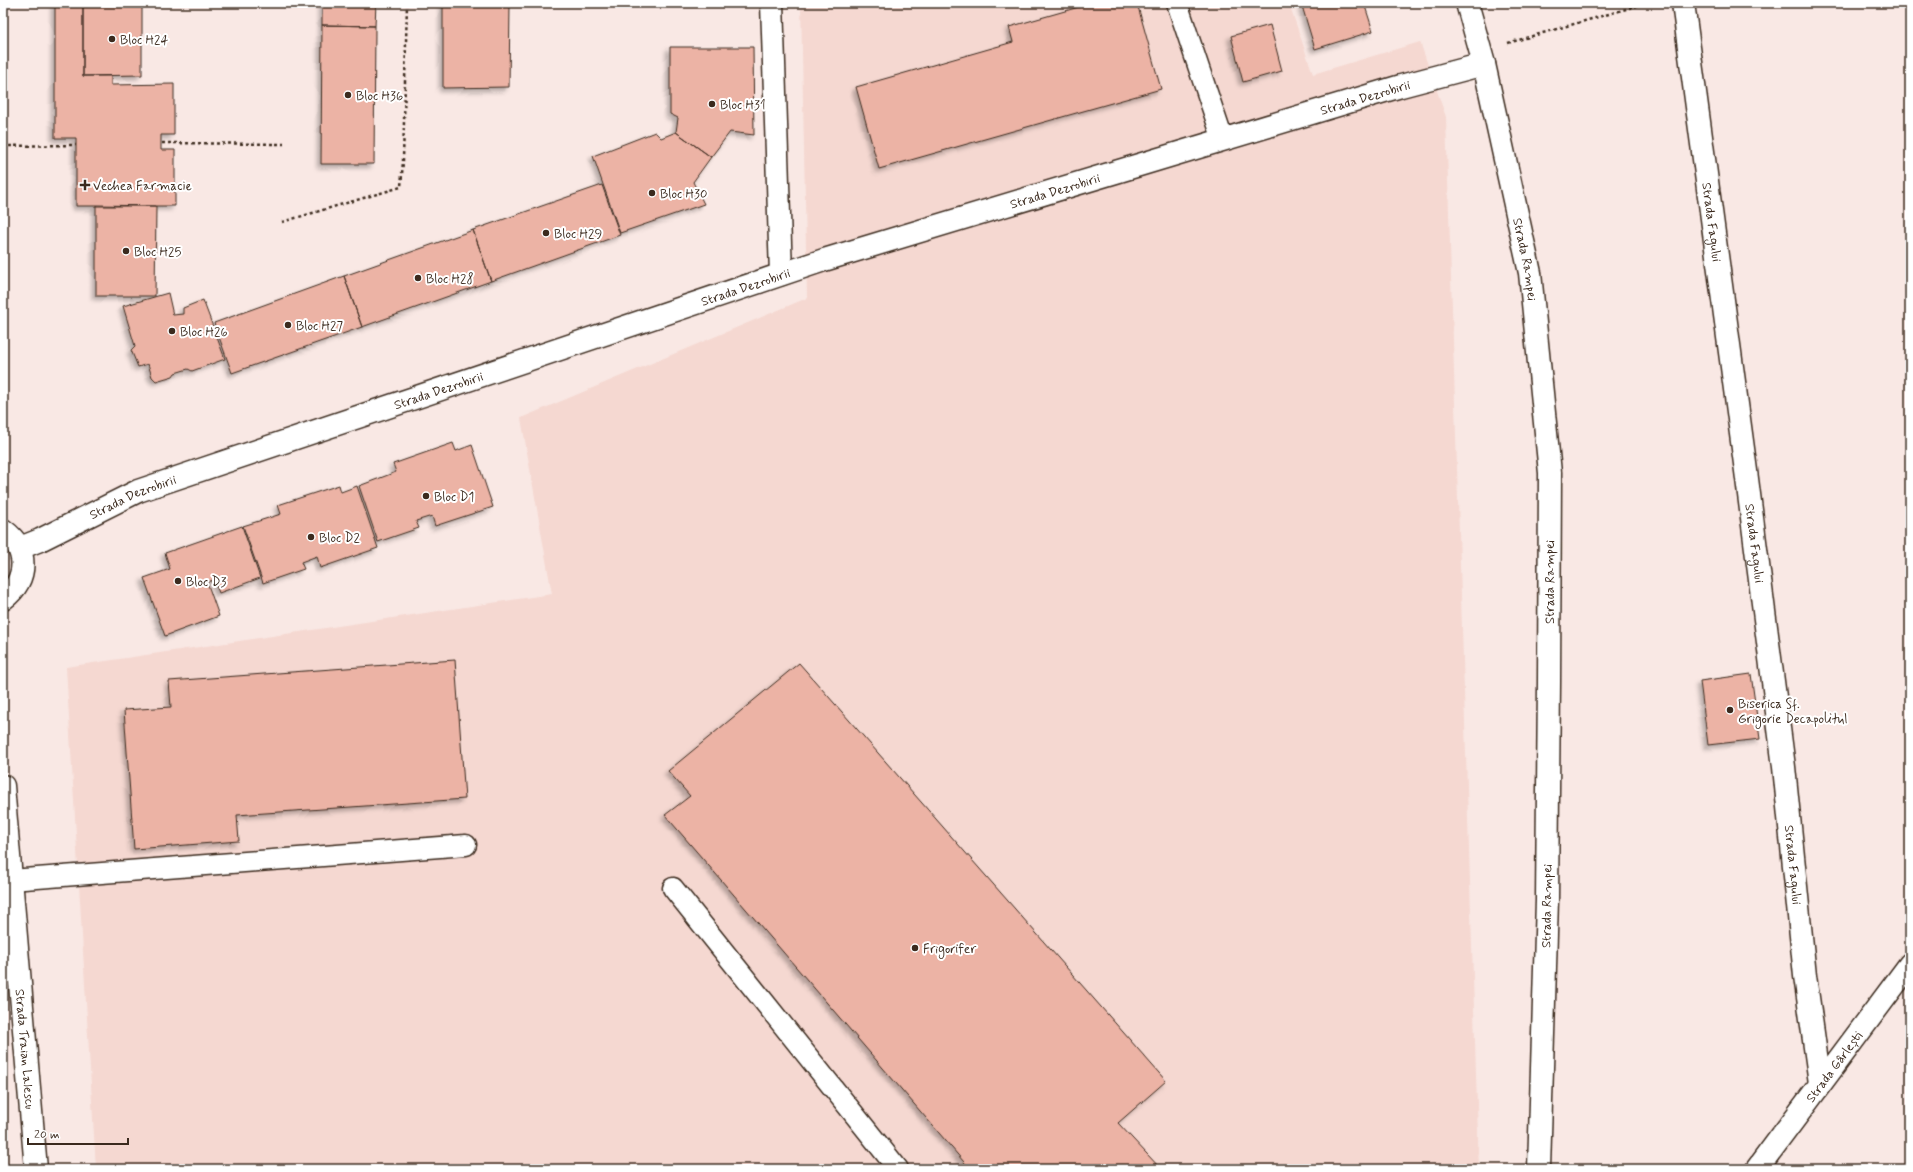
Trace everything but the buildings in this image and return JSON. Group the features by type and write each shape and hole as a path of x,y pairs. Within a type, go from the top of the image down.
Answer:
{"street":[{"path":"772,3 781,274"},
{"name":"Strada Rampei","path":"1467,3 1482,58 1530,273 1550,473 1550,682 1547,900 1539,1169"},
{"name":"Strada Fagului","path":"1684,3 1784,767 1805,976 1820,1083"},
{"name":"Strada Dezrobirii","path":"20,548 40,540 138,492 781,274 1401,86 1482,58"},
{"path":"3,530 12,537 20,548 22,558 21,577 13,591 3,599"},
{"name":"Strada Traian Lalescu","path":"3,786 11,880 10,937 36,1169"},
{"name":"Strada Gârlești","path":"1757,1169 1910,964"}],"lane":[{"path":"1177,3 1223,140"},
{"path":"11,880 466,845"},
{"path":"673,888 898,1169"}],"path":[{"path":"282,222 401,187 407,3"},
{"path":"1482,58 1647,3"},
{"path":"162,142 284,144"},
{"path":"3,146 76,145"}],"shaded area":[{"path":"801,3 1289,3 1313,74 1420,42 1446,117 1479,1169 96,1169 66,667 552,594 521,418 807,298"}],"place":[{"name":"Bloc H24","path":"112,39"},
{"name":"Bloc H36","path":"348,95"},
{"name":"Bloc H31","path":"712,104"},
{"name":"Vechea Farmacie","path":"85,185"},
{"name":"Bloc H30","path":"652,193"},
{"name":"Bloc H29","path":"546,233"},
{"name":"Bloc H25","path":"126,251"},
{"name":"Bloc H28","path":"418,278"},
{"name":"Bloc H27","path":"288,325"},
{"name":"Bloc H26","path":"172,331"},
{"name":"Bloc D1","path":"426,496"},
{"name":"Bloc D2","path":"311,537"},
{"name":"Bloc D3","path":"178,581"},
{"name":"Biserica Sf. Grigorie Decapolitul","path":"1730,710"},
{"name":"Frigorifer","path":"915,948"}]}
